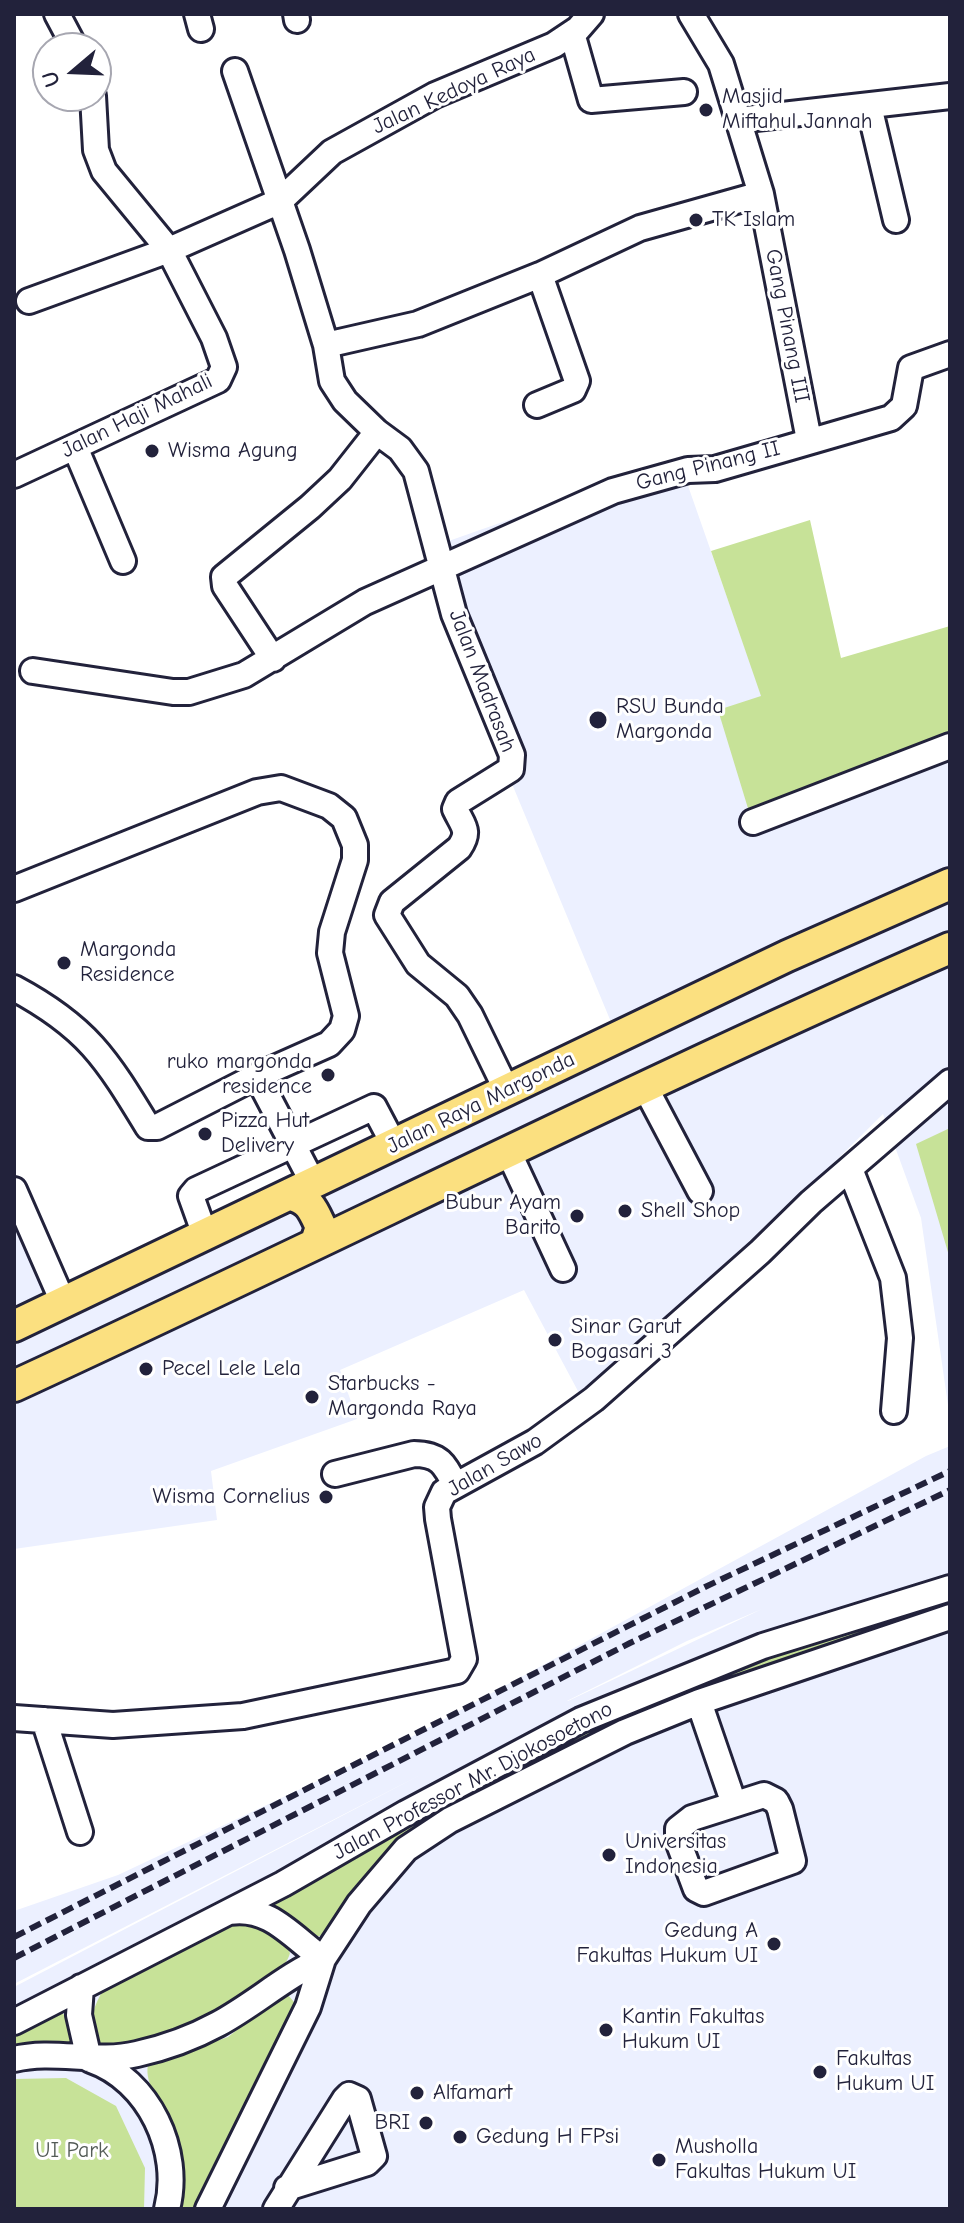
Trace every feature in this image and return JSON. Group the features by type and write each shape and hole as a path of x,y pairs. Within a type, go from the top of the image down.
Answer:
{"main road":[{"name":"Jalan Raya Margonda","path":"14,1326 764,967 950,884"},
{"path":"14,1386 164,1318 349,1225 644,1085 950,948"},
{"path":"316,1242 321,1227 304,1198 314,1183 327,1187 328,1200 338,1221 349,1225"}],"street":[{"path":"57,14 67,32"},
{"name":"Jalan Kedoya Raya","path":"29,301 169,250 280,201 332,152 361,134 435,95 533,55 572,33 591,14"},
{"name":"Gang Pinang III","path":"691,14 721,64 761,194 809,440"},
{"path":"572,33 591,100 684,92"},
{"path":"235,71 326,345 418,324 540,275 640,228 761,194"},
{"path":"738,120 950,96"},
{"path":"869,106 896,220"},
{"path":"94,112 96,150 104,171 169,250"},
{"name":"Jalan Haji Mahali","path":"14,475 221,377 224,367 214,338 169,250"},
{"path":"537,405 573,390 577,381 540,275"},
{"name":"Jalan Madrasah","path":"326,345 337,392 377,432 400,449 416,471 440,569 513,762 503,775 458,802 455,809 467,828 466,838 459,848 392,902 387,915 418,964 457,996 470,1015 507,1091"},
{"name":"Gang Pinang II","path":"33,671 145,690 189,692 244,675 365,602 613,491 688,470 715,469 899,413 904,406 911,368 950,354"},
{"path":"273,659 225,586 224,577 320,497 377,432"},
{"path":"75,447 123,561"},
{"path":"753,822 950,746"},
{"path":"14,889 257,792 281,788 329,806 344,818 355,845 355,860 332,932 330,953 346,1016 342,1030 329,1044 152,1129 100,1051 85,1035 66,1018 14,988"},
{"path":"257,1076 314,1183"},
{"name":"Jalan Sawo","path":"14,1718 113,1725 243,1716 457,1671 464,1659 437,1507 440,1497 455,1485 535,1442 594,1399 950,1082"},
{"path":"644,1085 700,1191"},
{"path":"205,1235 191,1196 196,1190 292,1143 374,1107 394,1145"},
{"path":"508,1151 563,1269"},
{"path":"850,1169 893,1278 900,1338 894,1411"},
{"path":"14,1190 63,1302"},
{"path":"335,1474 414,1454 428,1455 445,1463 455,1485"},
{"name":"Jalan Professor Mr. Djokosoetono","path":"14,2022 229,1912 462,1782 615,1704 763,1646 950,1588"},
{"name":"Jalan Professor Mr. Djokosoetono","path":"208,2209 308,2007 323,1959 359,1904 406,1849 450,1820 592,1747 699,1702 948,1625"},
{"path":"699,1702 734,1804"},
{"path":"44,1720 80,1832"},
{"path":"764,1795 776,1801 792,1843 793,1861 704,1893 693,1884 678,1841 678,1829 692,1818 734,1804 764,1795"},
{"path":"14,2059 37,2056 89,2059 135,2055 218,2024 292,1973 323,1959 264,1915 249,1909 229,1912"},
{"path":"81,1987 79,2015 89,2059"},
{"path":"89,2059 122,2075 139,2092 155,2120 172,2161 172,2189 167,2209"}],"shaded area":[{"path":"679,460 762,697 950,740 950,1419 921,1218 883,1114 768,1228 675,1331 579,1393 524,1290 340,1370 357,1419 211,1471 217,1520 14,1549 14,1209 52,1297 611,1022 500,755 423,550"},
{"name":"Universitas Indonesia","path":"950,1446 950,2209 14,2209 14,1987 426,1772 14,1984 14,1911 118,1875 413,1736 926,1456","holes":["762,1609 567,1701 687,1641"]}],"green space":[{"path":"810,520 841,658 950,626 950,740 754,828 718,710 761,696 711,551"},
{"path":"950,1128 950,1259 916,1144"},
{"path":"950,1596 950,1609 723,1684 409,1836 373,1865 330,1933 312,1938 266,1906 540,1750 721,1673"},
{"path":"243,1921 276,1936 290,1953 282,1967 266,1982 216,2012 162,2038 122,2051 99,2045 92,2018 103,1990 225,1926"},
{"path":"288,1995 294,2002 292,2013 196,2209 180,2209 176,2155 165,2116 149,2080 148,2065 228,2037 279,1997"},
{"path":"62,2013 70,2020 74,2042 71,2048 14,2050 14,2034"},
{"name":"UI Park","path":"66,2078 116,2106 145,2168 144,2209 14,2209 14,2079"}],"railway":[{"path":"14,1937 705,1587 950,1471"},
{"path":"14,1958 630,1643 950,1490"}],"place":[{"name":"Masjid Miftahul Jannah","path":"706,110"},
{"name":"TK Islam","path":"696,220"},
{"name":"Wisma Agung","path":"152,451"},
{"name":"RSU Bunda Margonda","path":"598,720"},
{"name":"Margonda Residence","path":"64,963"},
{"name":"ruko margonda residence","path":"328,1075"},
{"name":"Pizza Hut Delivery","path":"205,1134"},
{"name":"Shell Shop","path":"625,1211"},
{"name":"Bubur Ayam Barito","path":"577,1216"},
{"name":"Sinar Garut Bogasari 3","path":"555,1340"},
{"name":"Pecel Lele Lela","path":"146,1369"},
{"name":"Starbucks - Margonda Raya","path":"312,1397"},
{"name":"Wisma Cornelius","path":"326,1497"},
{"name":"Universitas Indonesia","path":"609,1855"},
{"name":"Gedung A Fakultas Hukum UI","path":"774,1944"},
{"name":"Kantin Fakultas Hukum UI","path":"606,2030"},
{"name":"Fakultas Hukum UI","path":"820,2072"},
{"name":"Alfamart","path":"417,2093"},
{"name":"BRI","path":"426,2123"},
{"name":"Gedung H FPsi","path":"460,2137"},
{"name":"Musholla Fakultas Hukum UI","path":"659,2160"}]}
